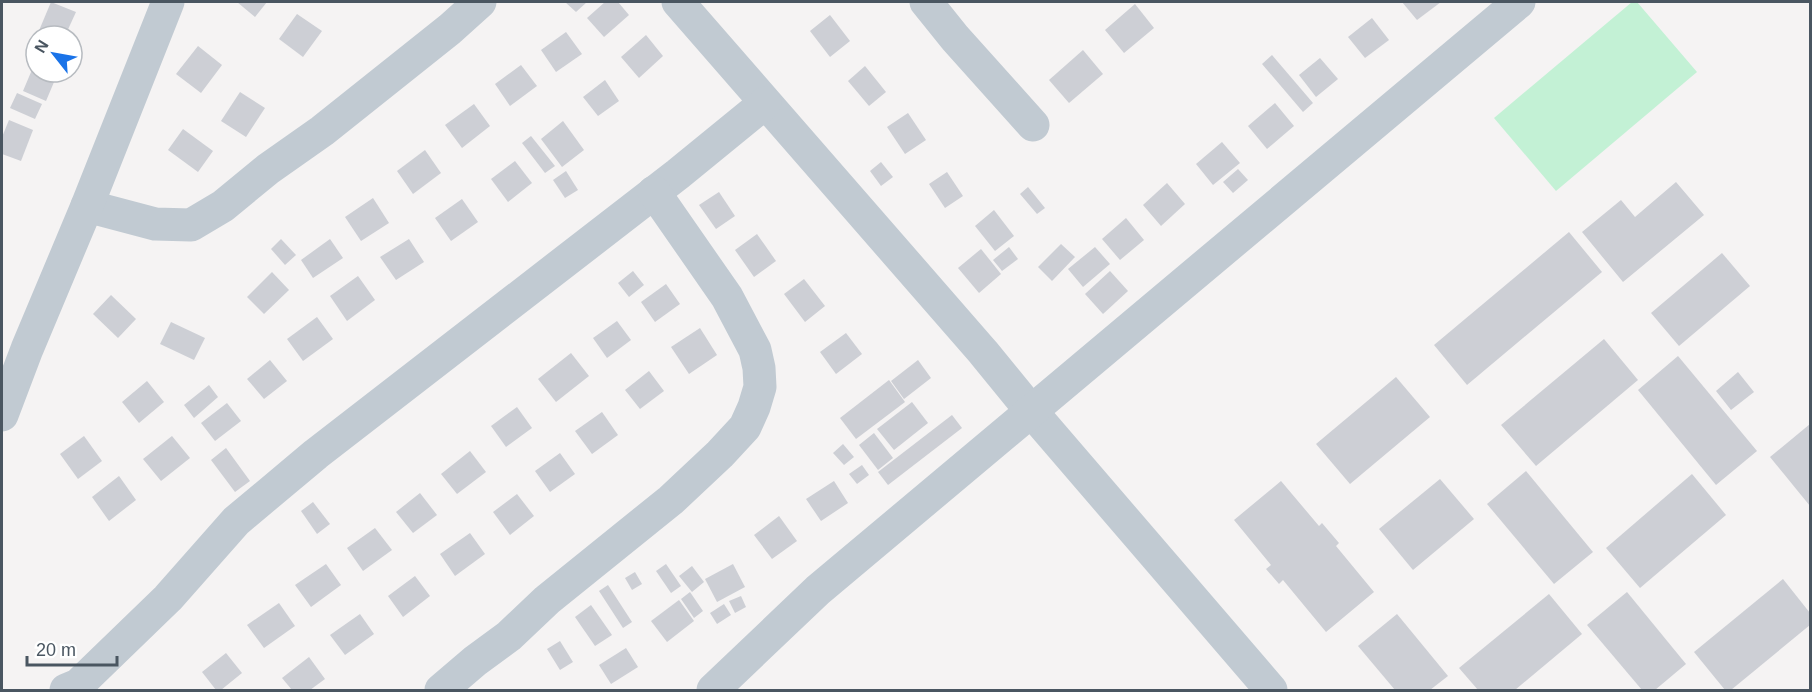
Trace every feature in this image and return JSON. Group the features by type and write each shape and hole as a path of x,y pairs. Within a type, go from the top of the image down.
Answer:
{"street":[{"path":"2,415 168,2"},
{"path":"87,206 155,224 191,225 223,206 268,169 322,131 450,29 480,2"},
{"path":"678,2 983,352 1271,690"},
{"path":"926,2 1033,125"},
{"path":"713,690 818,590 1519,2"},
{"path":"66,690 78,685 168,598 236,521 316,454 765,103"},
{"path":"441,690 509,636 547,600 671,500 745,427 754,407 760,387 755,350 727,297 654,192"}],"green space":[{"path":"1632,2 1637,2 1697,72 1556,191 1494,118"}],"building":[{"path":"51,2 76,12 70,24 42,24"},
{"path":"237,2 267,2 255,17"},
{"path":"565,2 587,2 576,12"},
{"path":"605,2 618,2 629,15 604,37 587,18"},
{"path":"1402,2 1441,2 1417,20"},
{"path":"1135,4 1154,28 1124,53 1105,30"},
{"path":"297,14 322,31 303,57 279,39"},
{"path":"830,15 850,41 830,57 810,31"},
{"path":"1372,18 1389,40 1365,58 1348,37"},
{"path":"566,32 582,54 556,72 541,50"},
{"path":"646,35 663,56 639,78 621,57"},
{"path":"198,46 222,65 201,93 176,74"},
{"path":"1083,50 1103,74 1069,103 1049,80"},
{"path":"1272,55 1313,103 1303,112 1262,64"},
{"path":"1320,58 1338,79 1316,97 1299,75"},
{"path":"521,65 537,86 510,106 495,84"},
{"path":"865,66 886,92 869,106 848,81"},
{"path":"605,80 619,101 598,116 583,97"},
{"path":"26,84 53,84 46,101 23,91"},
{"path":"240,92 265,108 246,137 221,121"},
{"path":"17,93 42,104 35,119 10,108"},
{"path":"1275,103 1294,126 1267,149 1248,126"},
{"path":"474,104 490,126 462,148 445,125"},
{"path":"908,113 926,140 905,154 887,127"},
{"path":"9,120 33,130 21,161 2,154 2,137"},
{"path":"563,121 584,150 562,167 541,139"},
{"path":"183,129 213,151 198,172 168,150"},
{"path":"531,136 555,166 545,173 522,143"},
{"path":"1222,142 1240,163 1213,185 1196,164"},
{"path":"425,150 441,173 413,194 397,171"},
{"path":"515,161 532,183 508,202 491,179"},
{"path":"881,162 893,177 881,186 870,171"},
{"path":"1238,169 1248,180 1233,193 1223,182"},
{"path":"566,171 578,190 565,198 553,180"},
{"path":"947,172 963,196 945,208 929,184"},
{"path":"1676,182 1704,215 1623,282 1582,232 1621,200 1635,217"},
{"path":"1167,183 1185,204 1161,226 1143,205"},
{"path":"1028,187 1045,208 1037,214 1020,194"},
{"path":"719,192 735,216 716,229 699,205"},
{"path":"373,198 389,223 361,241 345,217"},
{"path":"462,199 478,222 451,241 435,218"},
{"path":"994,210 1014,236 995,251 975,226"},
{"path":"1126,218 1144,240 1120,260 1102,239"},
{"path":"1569,232 1602,272 1467,385 1434,345"},
{"path":"757,234 776,261 754,277 735,250"},
{"path":"281,239 296,255 285,265 271,249"},
{"path":"330,239 343,258 313,278 301,260"},
{"path":"409,239 424,262 396,280 380,257"},
{"path":"1061,244 1075,257 1052,281 1038,267"},
{"path":"1009,247 1018,259 1002,271 993,260"},
{"path":"1095,247 1110,264 1083,287 1068,269"},
{"path":"981,249 1001,274 979,293 958,268"},
{"path":"1722,253 1750,286 1679,346 1651,313"},
{"path":"633,271 644,285 629,297 618,283"},
{"path":"1110,271 1128,291 1103,314 1085,294"},
{"path":"272,272 289,290 264,314 247,297"},
{"path":"358,276 375,300 347,321 330,296"},
{"path":"804,279 825,306 805,322 784,294"},
{"path":"666,284 680,304 655,322 641,302"},
{"path":"111,295 136,319 118,338 93,314"},
{"path":"317,317 333,339 303,361 287,339"},
{"path":"617,321 631,340 607,358 593,338"},
{"path":"171,322 205,338 194,360 160,344"},
{"path":"700,328 717,355 689,374 671,347"},
{"path":"846,333 862,354 836,374 820,352"},
{"path":"1604,339 1638,380 1536,466 1501,425"},
{"path":"571,353 589,376 556,402 538,379"},
{"path":"1678,356 1757,451 1716,485 1638,390"},
{"path":"270,360 287,381 264,399 247,379"},
{"path":"918,360 931,378 904,399 891,381"},
{"path":"649,371 664,391 640,409 625,390"},
{"path":"1738,372 1754,392 1731,410 1716,391"},
{"path":"1396,377 1430,417 1350,484 1316,444"},
{"path":"889,380 905,402 856,439 840,418"},
{"path":"147,381 164,402 139,423 122,402"},
{"path":"209,385 218,397 194,418 184,405"},
{"path":"912,402 928,423 894,450 877,429"},
{"path":"227,403 241,421 215,441 201,423"},
{"path":"517,407 532,428 506,447 491,426"},
{"path":"602,412 618,435 592,454 575,431"},
{"path":"952,415 962,428 888,485 878,472"},
{"path":"1810,424 1810,506 1770,457"},
{"path":"874,433 893,458 878,470 859,445"},
{"path":"84,436 102,461 78,479 60,454"},
{"path":"172,436 190,458 161,481 143,459"},
{"path":"843,444 854,457 844,465 833,453"},
{"path":"226,448 250,481 235,492 211,460"},
{"path":"470,451 486,472 457,494 441,474"},
{"path":"560,453 575,474 550,492 535,471"},
{"path":"862,465 869,475 857,484 849,474"},
{"path":"1526,471 1593,552 1554,584 1487,504"},
{"path":"1692,474 1726,515 1640,588 1606,548"},
{"path":"119,476 136,500 109,521 92,497"},
{"path":"1440,479 1474,519 1413,570 1379,529"},
{"path":"834,481 848,503 821,521 806,499"},
{"path":"1281,481 1319,526 1322,523 1339,543 1336,546 1374,592 1326,632 1283,580 1279,584 1266,569 1271,565 1234,520"},
{"path":"420,493 437,515 413,533 396,512"},
{"path":"517,494 534,516 510,535 493,512"},
{"path":"313,502 330,524 317,534 301,511"},
{"path":"779,516 797,541 772,559 754,535"},
{"path":"375,528 392,550 363,571 347,548"},
{"path":"470,533 485,554 455,576 440,554"},
{"path":"326,564 341,585 311,607 295,585"},
{"path":"666,564 681,586 671,593 656,571"},
{"path":"733,564 745,587 717,602 705,579"},
{"path":"692,566 704,582 692,592 679,576"},
{"path":"635,572 642,584 632,590 625,578"},
{"path":"415,576 430,596 403,617 388,596"},
{"path":"1783,579 1810,613 1810,625 1731,690 1725,690 1694,652"},
{"path":"608,585 632,622 623,628 599,591"},
{"path":"690,592 703,611 694,618 681,599"},
{"path":"1627,592 1686,664 1655,690 1642,690 1587,625"},
{"path":"1549,594 1582,634 1515,690 1478,690 1459,668"},
{"path":"741,596 746,607 735,613 729,601"},
{"path":"679,600 694,621 667,642 651,621"},
{"path":"279,603 295,626 264,648 247,625"},
{"path":"724,604 731,615 717,624 710,613"},
{"path":"591,605 612,635 595,646 575,617"},
{"path":"360,614 374,634 345,655 330,635"},
{"path":"1397,614 1448,676 1430,690 1395,690 1358,646"},
{"path":"560,641 573,662 560,670 547,649"},
{"path":"626,648 638,667 611,684 599,665"},
{"path":"226,653 242,673 221,690 216,690 202,672"},
{"path":"309,657 325,679 310,690 292,690 282,678"}]}
